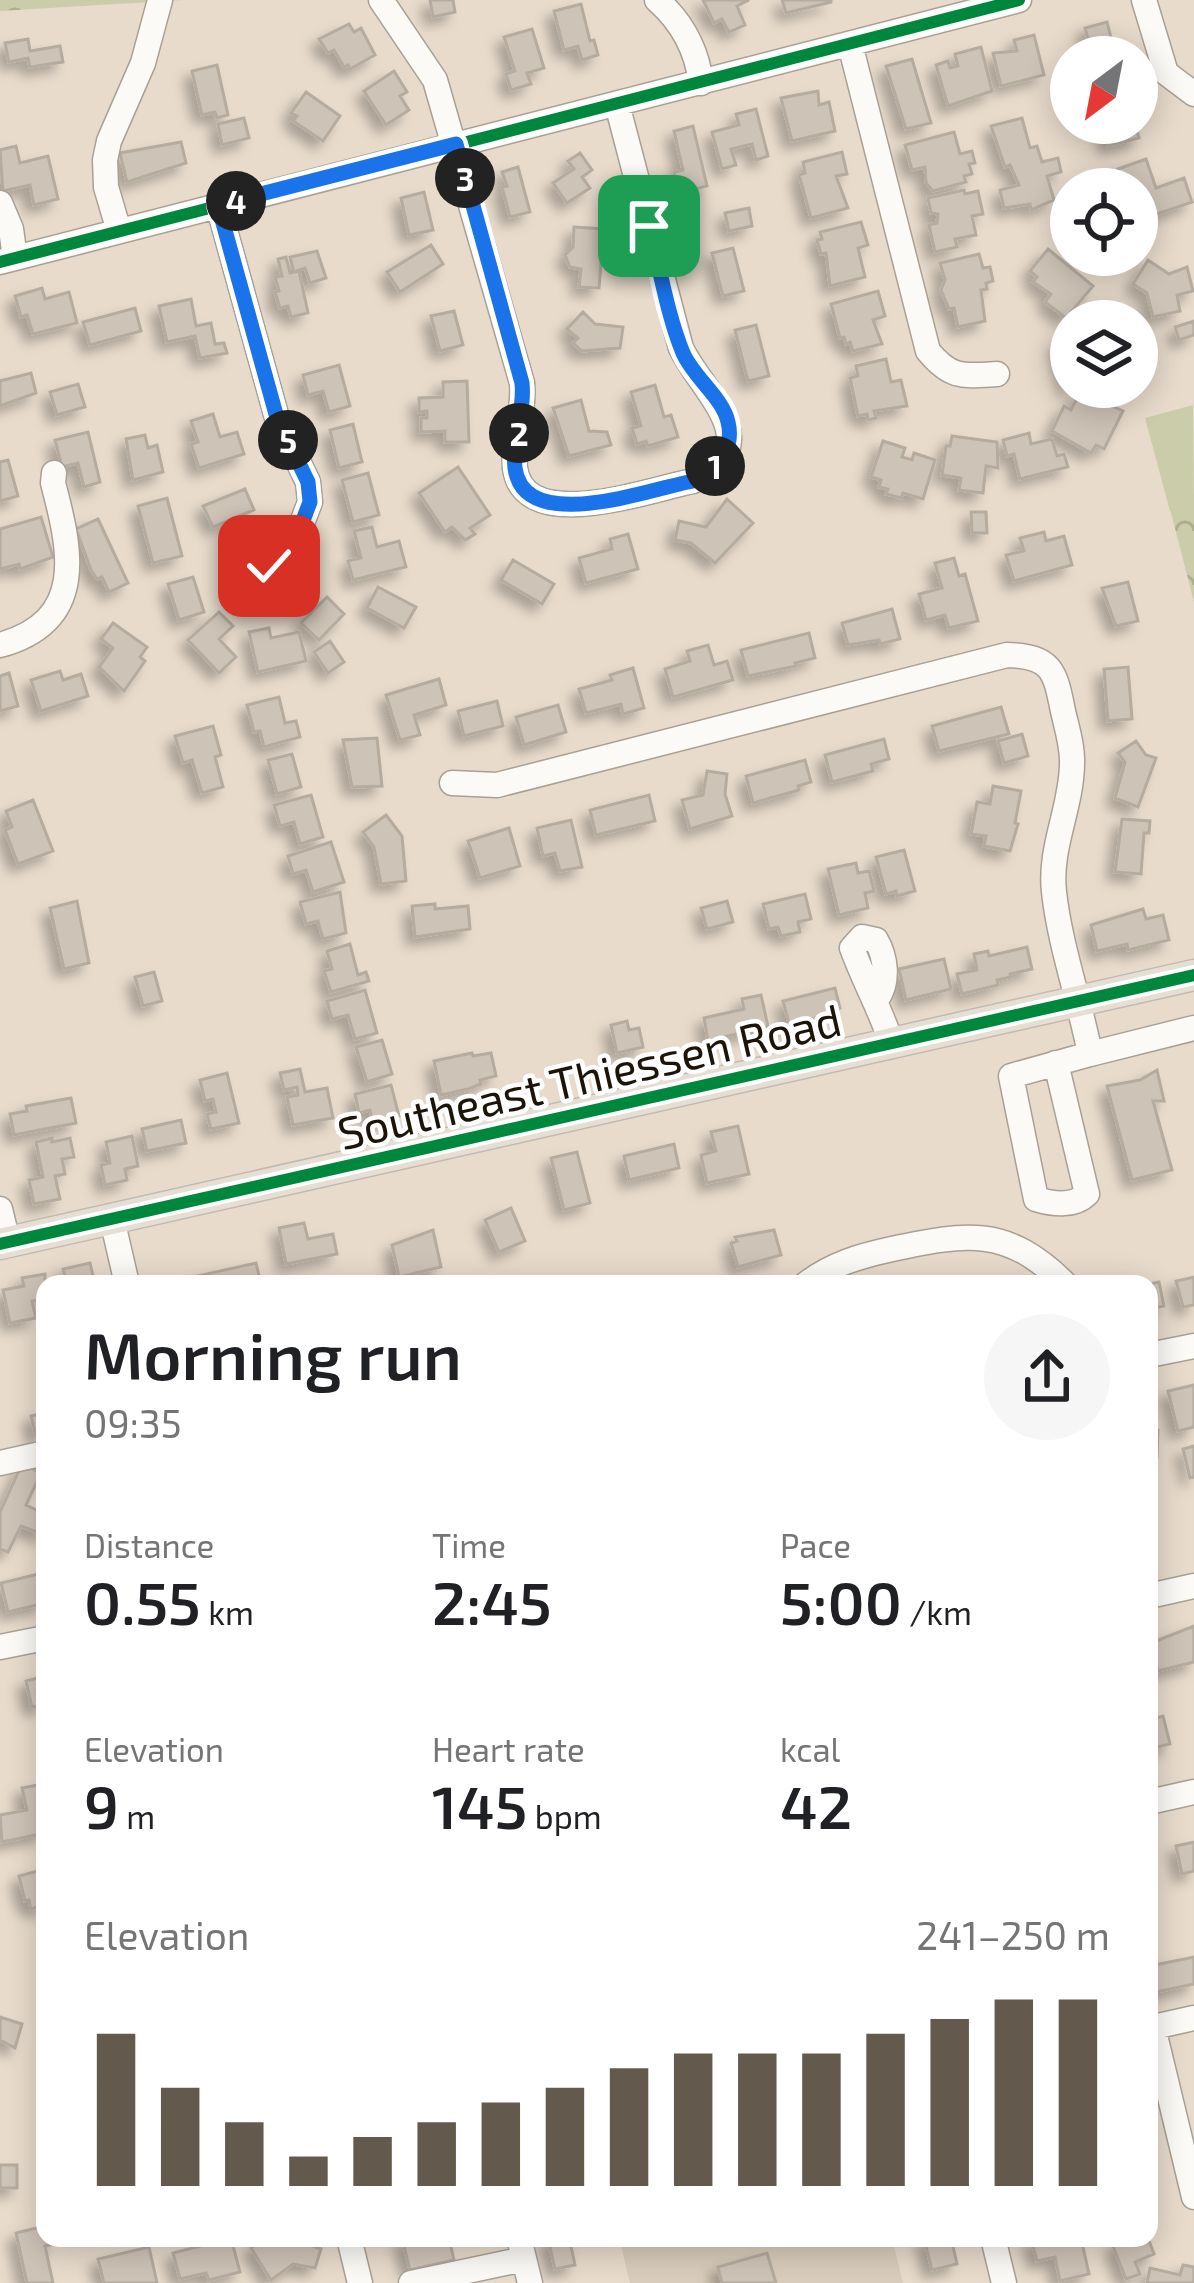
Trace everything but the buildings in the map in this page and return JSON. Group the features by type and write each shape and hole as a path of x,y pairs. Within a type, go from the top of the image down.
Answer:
{"main road":[{"name":"Southeast Thiessen Road","path":"4,1244 1194,975"}],"street":[{"path":"119,231 106,187 104,160 143,63 160,0"},
{"path":"381,0 435,80 456,144 522,383 515,473 522,487 541,503 565,507 693,481 722,459 729,442 729,423 720,404 693,374 681,348 616,104"},
{"path":"657,0 683,28 695,53 701,83"},
{"path":"0,203 11,230 8,260 1018,0"},
{"path":"1144,0 1166,73 1194,94"},
{"path":"850,44 928,351 944,369 965,376 998,374"},
{"path":"218,205 277,418 308,482 310,502 302,523 269,566"},
{"path":"0,645 26,638 56,612 67,573 69,542 54,473"},
{"path":"452,783 497,785 1007,655 1031,656 1056,676 1071,750 1071,777 1053,880 1090,1054"},
{"path":"878,999 892,1044"},
{"path":"1055,1063 1087,1194 1080,1201 1051,1204 1036,1198 1011,1076 1055,1063 1194,1028"},
{"path":"0,1209 4,1244"},
{"path":"112,1219 125,1275"},
{"path":"817,1275 856,1257 955,1235 1011,1244 1056,1275"},
{"path":"1158,1353 1194,1346"},
{"path":"0,1462 36,1456"},
{"path":"1158,1594 1194,1586"},
{"path":"0,1647 36,1640"},
{"path":"1158,1800 1194,1792"},
{"path":"1158,2026 1194,2018"},
{"path":"1158,2056 1194,2197"},
{"path":"351,2247 360,2283"},
{"path":"995,2247 1004,2283"},
{"path":"411,2283 524,2260"}],"shaded area":[{"path":"621,2247 894,2247 903,2283 630,2283"}],"green space":[{"path":"0,0 183,0 0,11"},
{"path":"1193,405 1194,504 1170,511 1145,418"},
{"path":"1194,498 1194,602 1169,505"}],"cycle path":[{"path":"0,262 1019,0"},
{"path":"0,1244 1194,975"}],"route":[{"path":"269,566 302,523 310,502 308,482 277,418 218,205 456,144 522,383 515,473 522,487 541,503 565,507 693,481 722,459 729,442 729,423 720,404 693,374 681,348 649,226"}]}
